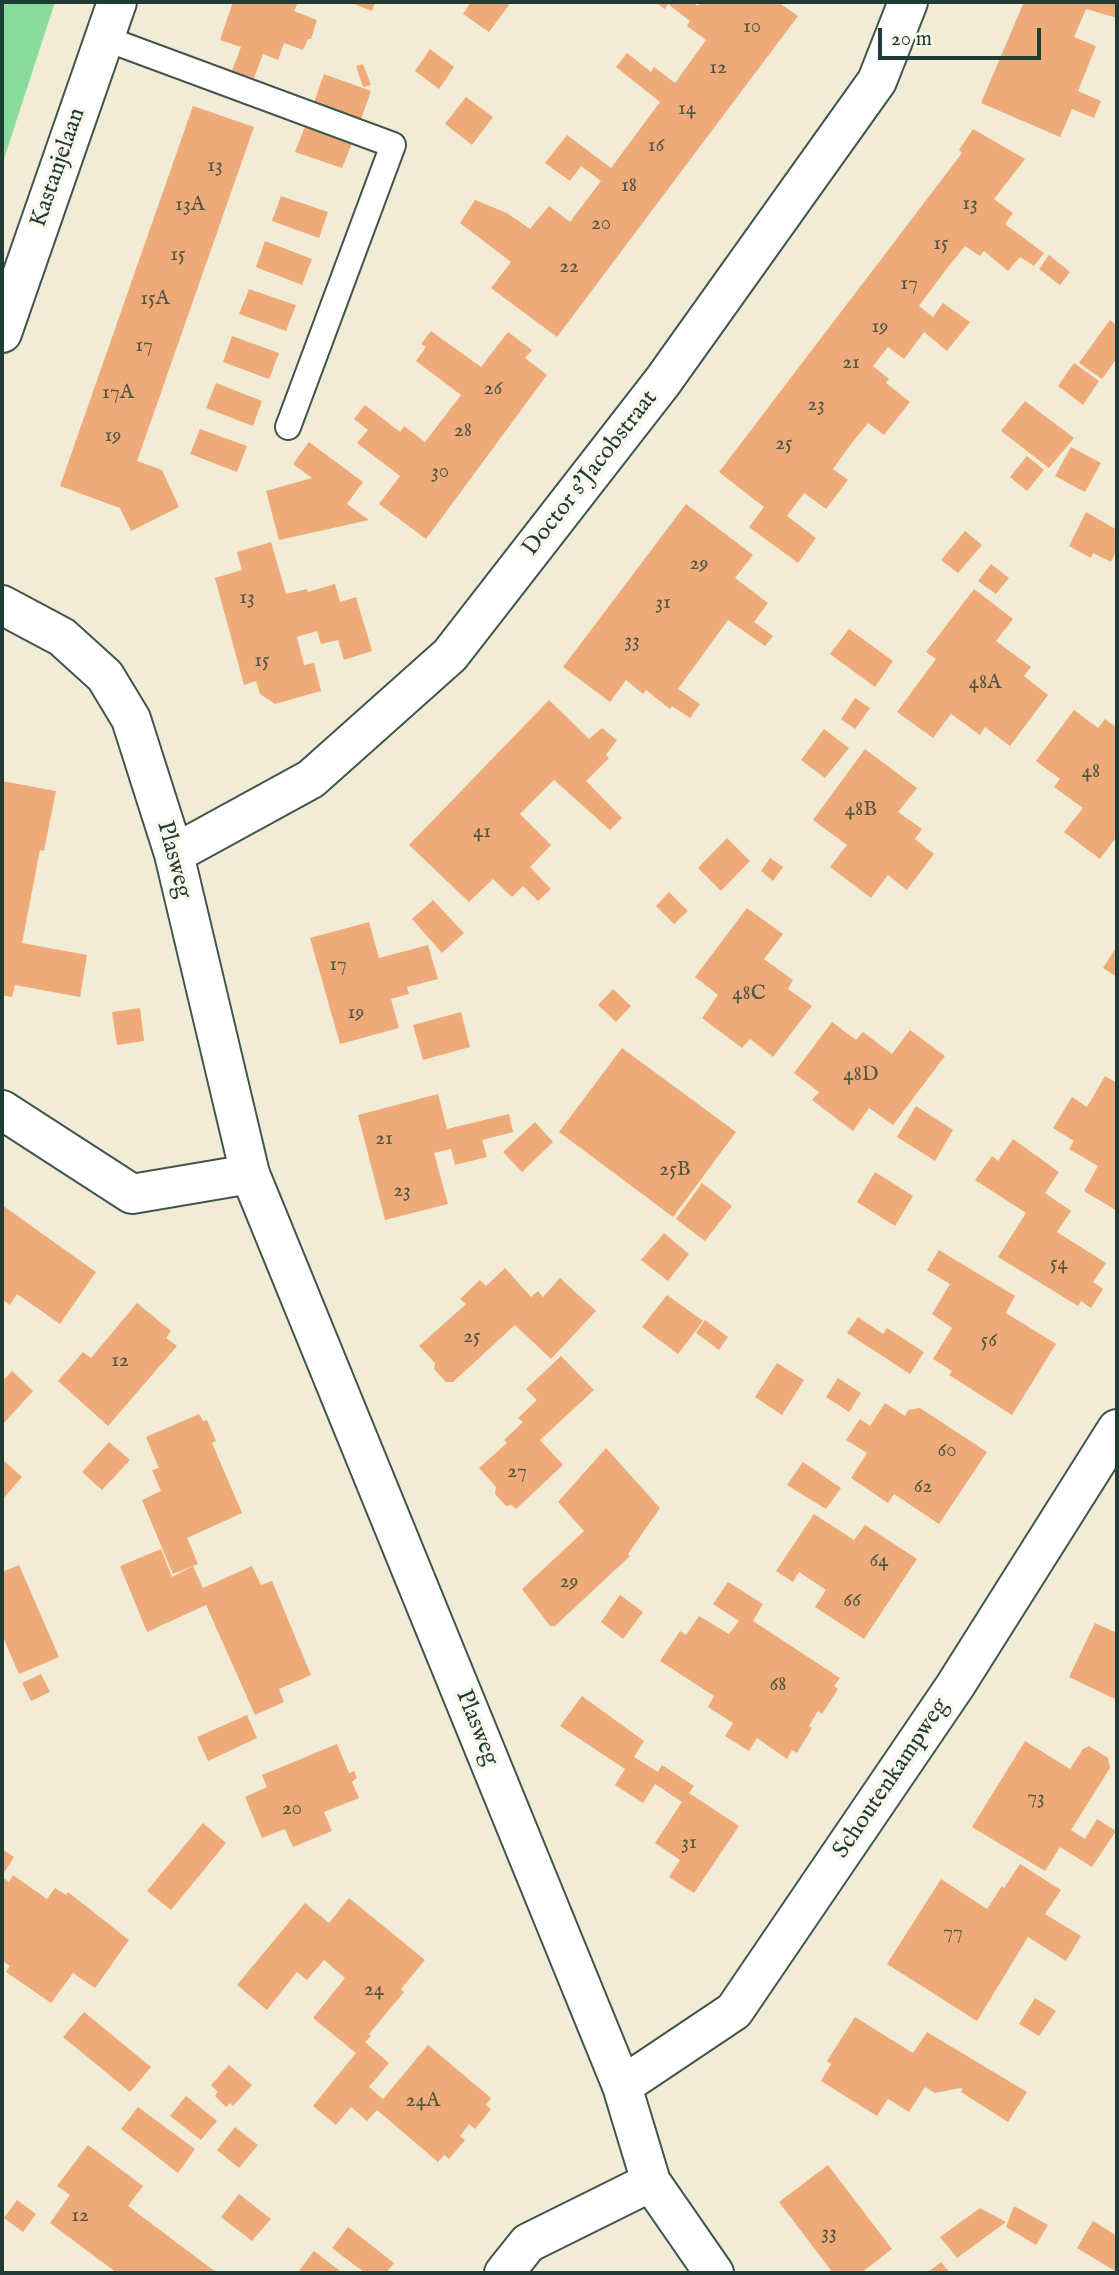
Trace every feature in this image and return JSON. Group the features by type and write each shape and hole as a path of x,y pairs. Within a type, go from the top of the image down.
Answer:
{"street":[{"name":"Kastanjelaan","path":"2,333 117,2"},
{"name":"Doctor s'Jacobstraat","path":"174,854 311,779 450,655 663,381 877,81 908,2"},
{"name":"Plasweg","path":"2,605 62,637 104,676 131,719 174,854 250,1174 622,2087 651,2182 714,2273"},
{"path":"2,1110 132,1194 250,1174"},
{"name":"Schoutenkampweg","path":"622,2087 734,2011 955,1686 1117,1429"},
{"path":"504,2273 528,2243 651,2182"}],"lane":[{"path":"104,38 393,145 288,427"}],"green space":[{"path":"2,2 55,2 2,165"}],"building":[{"path":"233,2 298,2 294,11 317,20 311,39 308,39 303,50 284,43 278,60 263,54 254,78 232,71 241,47 220,40"},
{"path":"349,2 375,2 372,11"},
{"path":"471,2 505,2 509,5 489,32 463,14"},
{"path":"655,2 693,2 698,6 700,2 778,2 798,16 557,337 491,288 511,262 460,223 475,200 507,213 530,229 549,206 570,222 601,181 581,166 570,181 545,163 567,135 611,168 660,102 616,67 627,53 651,72 654,67 675,83 706,40 687,26 690,21 668,4 665,9"},
{"path":"1024,2 1117,2 1117,18 1086,9 1074,37 1096,46 1078,91 1101,101 1094,118 1072,109 1060,137 981,103"},
{"path":"430,49 454,67 439,89 415,71"},
{"path":"363,64 371,85 363,87 356,66"},
{"path":"324,74 371,91 361,119 314,102"},
{"path":"466,97 493,117 472,145 445,124"},
{"path":"193,106 254,127 137,461 162,470 179,507 131,531 120,508 60,486"},
{"path":"306,124 353,141 342,168 295,152"},
{"path":"973,129 1025,159 994,199 1013,213 1005,224 1044,253 1034,266 1020,257 1008,271 984,251 980,256 965,246 948,267 919,306 933,317 943,303 970,322 947,351 924,332 904,359 888,347 873,366 889,379 886,383 910,402 884,435 868,423 851,444 833,469 848,480 826,509 804,493 787,516 816,538 798,563 749,527 764,507 719,472 962,153 959,150"},
{"path":"281,196 328,212 319,238 272,221"},
{"path":"265,241 312,259 302,285 256,267"},
{"path":"1049,255 1070,272 1060,285 1039,269"},
{"path":"249,289 296,305 286,331 239,314"},
{"path":"1110,320 1117,326 1117,358 1102,379 1079,363"},
{"path":"431,331 481,367 508,332 532,350 525,358 547,375 426,539 379,504 400,476 357,443 368,430 354,419 365,405 400,432 404,426 425,442 461,395 416,361 426,347 421,344"},
{"path":"232,336 279,353 269,379 223,362"},
{"path":"1074,363 1099,381 1083,405 1058,386"},
{"path":"216,383 262,401 253,426 206,408"},
{"path":"1025,401 1074,438 1049,468 1001,431"},
{"path":"200,429 247,446 237,472 190,454"},
{"path":"309,442 363,482 347,504 369,520 279,540 266,491 312,478 293,464"},
{"path":"1071,447 1101,463 1085,492 1055,476"},
{"path":"1027,456 1044,470 1027,491 1010,477"},
{"path":"686,504 753,555 735,578 768,603 754,622 773,636 765,646 728,620 678,689 700,704 690,718 672,706 670,709 646,690 643,694 626,680 610,702 563,667"},
{"path":"1086,512 1117,530 1117,550 1111,562 1093,553 1091,558 1069,546"},
{"path":"965,531 982,545 958,573 941,560"},
{"path":"271,542 286,594 307,589 308,592 335,584 340,602 356,597 372,651 344,660 338,640 321,644 317,631 297,637 304,665 314,663 321,691 275,704 260,694 256,681 244,685 215,578 242,570 237,552"},
{"path":"991,564 1009,578 996,594 978,581"},
{"path":"974,589 1013,619 996,641 1031,667 1024,676 1048,695 1010,746 985,727 980,735 951,714 933,738 897,712 936,659 926,652"},
{"path":"849,629 893,661 875,687 830,654"},
{"path":"855,698 870,708 855,729 841,719"},
{"path":"549,700 589,739 602,728 617,740 606,755 609,758 586,781 622,818 610,830 554,780 520,814 551,845 530,867 551,889 538,901 523,886 512,897 493,879 469,902 409,845"},
{"path":"1074,710 1098,728 1105,719 1117,728 1117,836 1100,859 1064,832 1083,808 1054,787 1060,779 1036,761"},
{"path":"824,729 849,748 825,778 801,760"},
{"path":"865,749 917,788 898,812 922,829 915,839 934,854 907,890 888,875 871,898 830,867 847,845 813,820"},
{"path":"2,781 56,791 44,851 40,850 22,943 87,955 80,997 15,985 12,997 2,995"},
{"path":"727,838 750,861 721,891 698,868"},
{"path":"770,858 783,867 773,881 761,871"},
{"path":"669,892 688,911 674,924 656,906"},
{"path":"433,900 464,933 442,953 412,919"},
{"path":"747,908 783,934 764,959 793,980 788,989 812,1006 773,1057 750,1039 742,1048 702,1018 718,995 695,977"},
{"path":"369,922 379,958 428,945 438,979 407,987 409,994 391,999 399,1028 340,1044 310,938"},
{"path":"1117,946 1117,977 1103,968"},
{"path":"613,989 631,1006 616,1022 598,1005"},
{"path":"140,1008 144,1041 117,1045 112,1012"},
{"path":"461,1012 470,1047 423,1060 413,1025"},
{"path":"832,1022 856,1040 863,1032 892,1054 910,1030 945,1056 893,1125 869,1108 853,1131 812,1100 819,1092 794,1073"},
{"path":"622,1048 736,1132 673,1217 559,1132"},
{"path":"1105,1076 1117,1083 1117,1211 1084,1191 1098,1166 1069,1149 1074,1141 1053,1128 1072,1097 1087,1107"},
{"path":"438,1094 447,1129 509,1114 513,1132 482,1140 487,1157 455,1165 451,1149 434,1153 448,1204 385,1220 358,1115"},
{"path":"916,1106 953,1130 935,1161 897,1137"},
{"path":"535,1122 553,1142 522,1172 503,1152"},
{"path":"1013,1139 1059,1172 1045,1193 1071,1211 1057,1232 1106,1263 1093,1282 1103,1289 1091,1308 1081,1301 1078,1306 998,1257 1026,1213 975,1180 992,1156 998,1161"},
{"path":"875,1172 913,1196 895,1226 857,1202"},
{"path":"702,1183 732,1206 705,1241 676,1219"},
{"path":"2,1205 96,1272 60,1324 17,1294 10,1305 2,1299"},
{"path":"664,1233 689,1254 668,1281 641,1260"},
{"path":"939,1250 1015,1296 1006,1313 1056,1344 1012,1415 949,1375 952,1371 933,1359 952,1328 932,1314 950,1284 927,1270"},
{"path":"505,1268 531,1297 538,1291 543,1297 560,1278 596,1311 551,1359 515,1325 453,1382 446,1382 434,1369 435,1363 419,1346 466,1304 460,1299 480,1280 486,1286"},
{"path":"667,1295 703,1321 678,1354 642,1327"},
{"path":"137,1303 171,1331 166,1338 177,1346 108,1426 58,1381 83,1352 91,1358"},
{"path":"858,1317 883,1334 887,1328 924,1352 910,1374 847,1333"},
{"path":"705,1320 728,1337 719,1350 696,1333"},
{"path":"561,1356 594,1390 540,1440 563,1465 516,1509 512,1505 506,1506 495,1494 496,1487 479,1468 507,1443 504,1440 523,1422 518,1418 537,1400 526,1389"},
{"path":"777,1363 804,1380 782,1415 755,1397"},
{"path":"12,1371 33,1391 2,1425 2,1382"},
{"path":"838,1378 861,1393 849,1412 826,1397"},
{"path":"885,1403 905,1416 908,1410 920,1408 987,1452 939,1524 894,1494 888,1503 851,1478 867,1453 846,1440 860,1419 870,1426"},
{"path":"199,1414 203,1421 207,1420 216,1441 212,1443 242,1513 187,1538 198,1564 173,1574 142,1500 161,1491 152,1470 159,1468 146,1437"},
{"path":"109,1442 130,1460 102,1490 82,1472"},
{"path":"606,1448 660,1508 628,1554 630,1556 555,1626 550,1626 522,1589 584,1531 558,1502"},
{"path":"2,1459 22,1477 2,1500"},
{"path":"803,1462 841,1488 826,1509 787,1485"},
{"path":"814,1514 854,1540 865,1525 917,1559 864,1639 815,1607 826,1590 799,1572 793,1582 776,1571"},
{"path":"161,1549 172,1577 193,1566 203,1588 252,1566 261,1585 272,1581 311,1675 279,1689 284,1702 255,1715 206,1605 147,1632 120,1566"},
{"path":"19,1565 59,1657 19,1674 2,1635 2,1572"},
{"path":"728,1582 763,1604 753,1621 840,1678 834,1686 838,1689 822,1714 818,1711 809,1726 812,1728 797,1753 792,1750 787,1759 757,1738 749,1751 725,1736 733,1723 708,1707 714,1696 660,1661 680,1631 686,1635 699,1616 729,1634 739,1621 713,1604"},
{"path":"620,1595 643,1612 623,1639 601,1622"},
{"path":"1095,1623 1117,1633 1117,1700 1069,1677"},
{"path":"41,1674 50,1692 31,1701 22,1683"},
{"path":"582,1696 644,1741 634,1757 658,1772 662,1765 694,1786 689,1793 739,1826 694,1893 669,1877 680,1860 655,1843 682,1802 655,1784 643,1803 615,1785 625,1769 560,1726"},
{"path":"247,1715 257,1738 208,1761 197,1737"},
{"path":"1025,1741 1070,1769 1083,1749 1089,1746 1108,1758 1110,1768 1071,1830 1085,1839 1097,1819 1116,1831 1092,1867 1060,1847 1045,1871 972,1827"},
{"path":"337,1744 349,1773 354,1771 357,1778 352,1782 359,1798 324,1812 332,1831 293,1847 285,1829 262,1838 245,1797 267,1787 262,1775"},
{"path":"203,1823 226,1843 171,1910 147,1891"},
{"path":"2,1849 14,1857 2,1876"},
{"path":"1020,1864 1061,1890 1045,1914 1081,1936 1066,1961 1028,1937 977,2021 887,1964 941,1879 987,1909"},
{"path":"13,1875 47,1899 55,1888 66,1895 68,1892 129,1940 95,1988 73,1973 51,2003 6,1972 10,1966 2,1960 2,1877 9,1882"},
{"path":"349,1898 425,1960 401,1989 404,1992 365,2042 389,2063 369,2087 383,2099 428,2045 491,2098 486,2105 491,2109 475,2129 469,2124 460,2136 465,2140 449,2159 444,2155 438,2162 377,2110 367,2121 351,2107 336,2125 313,2106 356,2053 313,2018 345,1978 324,1960 307,1980 297,1972 267,2010 237,1985 305,1903 329,1923"},
{"path":"1035,1998 1056,2011 1039,2036 1019,2024"},
{"path":"84,2012 151,2067 130,2092 63,2037"},
{"path":"855,2017 913,2053 927,2032 1027,2092 1008,2122 961,2092 963,2089 960,2088 935,2093 925,2087 909,2112 888,2099 877,2116 821,2081 831,2064 827,2061"},
{"path":"229,2065 252,2085 233,2106 230,2103 226,2107 215,2096 218,2092 211,2085"},
{"path":"186,2096 217,2121 201,2140 170,2116"},
{"path":"138,2107 195,2149 178,2173 121,2129"},
{"path":"235,2127 258,2145 239,2168 217,2150"},
{"path":"88,2145 143,2186 128,2206 217,2273 117,2273 50,2223 70,2195 57,2186"},
{"path":"828,2165 892,2249 861,2273 833,2273 779,2202"},
{"path":"239,2194 271,2219 252,2241 221,2217"},
{"path":"17,2200 36,2214 23,2232 4,2218"},
{"path":"1014,2206 1048,2225 1036,2245 1006,2227"},
{"path":"980,2208 1006,2222 957,2258 940,2237"},
{"path":"1093,2221 1117,2236 1117,2273 1077,2248"},
{"path":"348,2227 394,2263 386,2273 365,2273 332,2248"},
{"path":"314,2251 343,2273 298,2272"},
{"path":"941,2262 950,2273 927,2273"}]}
